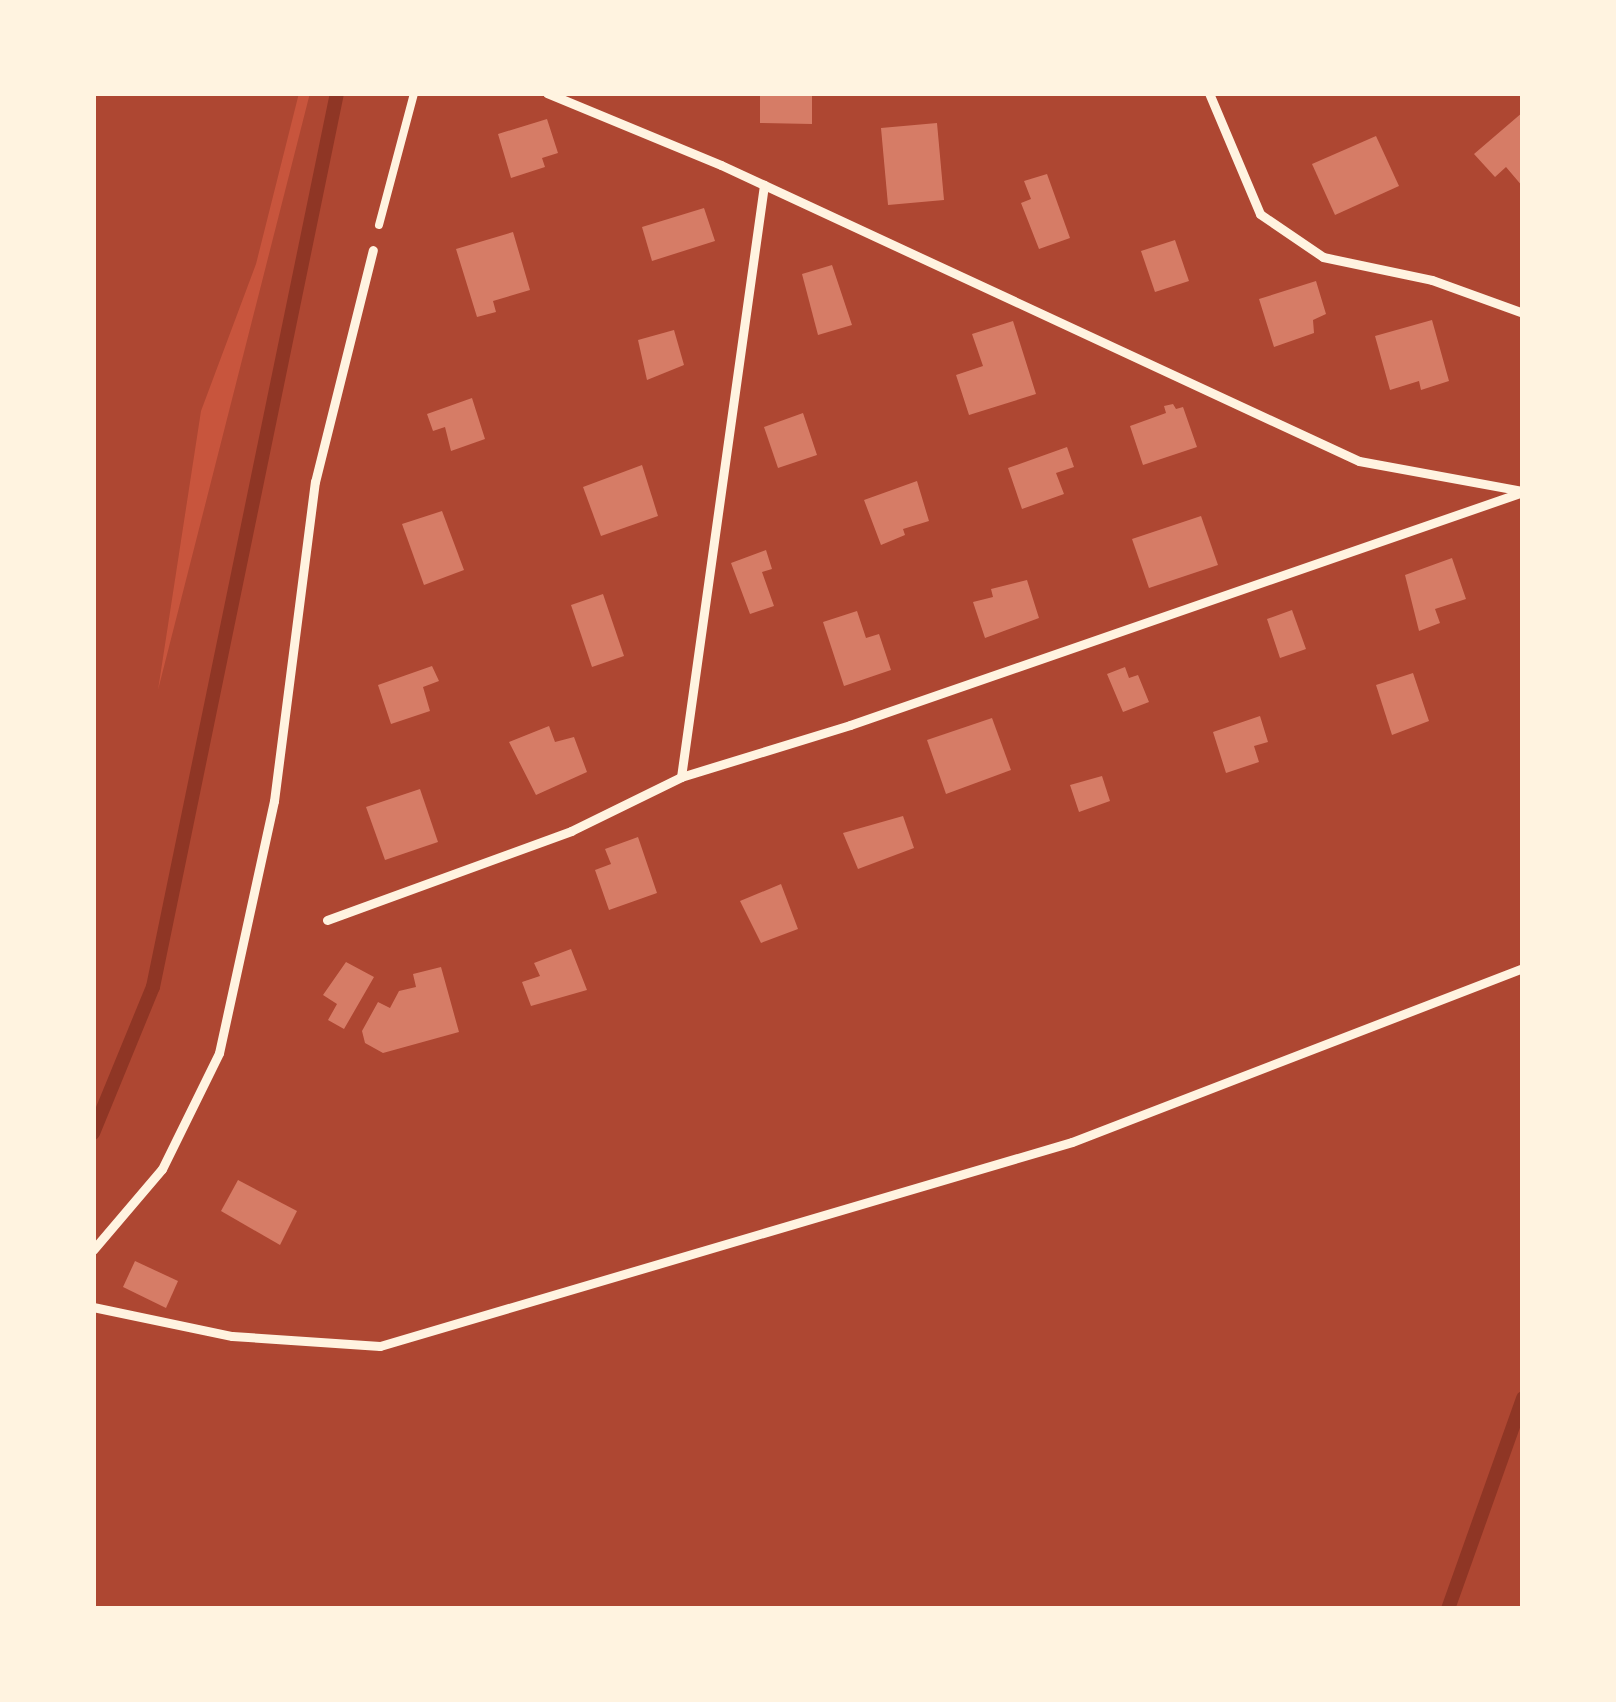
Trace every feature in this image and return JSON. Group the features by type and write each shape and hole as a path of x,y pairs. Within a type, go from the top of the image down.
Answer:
{"lane":[{"path":"547,93 722,165 1359,461 1523,491"},
{"path":"1209,93 1260,214 1323,257 1432,280 1523,313"},
{"path":"680,777 764,185"},
{"path":"93,1250 162,1169 219,1053 274,801 315,482 373,250"},
{"path":"326,920 571,831 680,777 850,725 1523,491"},
{"path":"93,1306 232,1336 380,1346 1072,1142 1523,968"}],"path":[{"path":"373,250 414,93"}],"shaded area":[{"path":"93,93 299,93 256,264 201,411 158,690 310,93 1523,93 1523,1609 93,1609"}],"building":[{"path":"760,93 812,93 812,124 760,123"},
{"path":"1523,112 1523,187 1506,167 1495,177 1474,154"},
{"path":"547,119 558,153 542,158 545,167 511,178 498,134"},
{"path":"937,123 944,200 888,205 881,128"},
{"path":"1376,136 1399,186 1335,215 1312,164"},
{"path":"1047,174 1070,238 1039,249 1021,203 1031,199 1024,181"},
{"path":"704,208 715,241 652,261 642,227"},
{"path":"513,232 530,290 493,301 496,312 477,317 456,249"},
{"path":"1175,240 1189,281 1155,292 1141,251"},
{"path":"832,265 852,325 818,335 802,274"},
{"path":"1316,281 1326,314 1313,320 1314,333 1274,347 1259,299"},
{"path":"1432,320 1449,381 1421,390 1419,381 1390,390 1375,336"},
{"path":"1013,321 1036,394 969,415 956,375 983,366 972,334"},
{"path":"674,330 684,365 647,380 638,340"},
{"path":"472,398 485,439 451,451 445,427 433,431 427,414"},
{"path":"1173,404 1176,409 1183,407 1197,447 1143,465 1130,426 1166,413 1164,406"},
{"path":"803,413 817,455 778,468 764,427"},
{"path":"1067,447 1074,467 1056,473 1064,494 1022,509 1008,468"},
{"path":"642,465 658,516 601,536 583,487"},
{"path":"917,481 929,521 903,529 905,535 881,545 864,500"},
{"path":"442,511 464,570 424,585 402,524"},
{"path":"1201,516 1218,565 1149,588 1132,539"},
{"path":"766,550 772,569 762,572 774,606 750,614 731,563"},
{"path":"1452,558 1466,599 1435,609 1440,623 1419,631 1405,575"},
{"path":"1027,580 1039,618 985,638 973,602 993,597 991,589"},
{"path":"603,594 624,656 592,667 571,605"},
{"path":"1292,610 1306,649 1280,658 1267,619"},
{"path":"857,611 866,638 879,634 891,670 844,686 823,622"},
{"path":"432,666 439,681 423,687 430,711 391,724 378,685"},
{"path":"1125,667 1129,678 1138,675 1149,702 1123,712 1107,674"},
{"path":"1413,673 1429,721 1392,735 1376,685"},
{"path":"1260,716 1268,742 1254,746 1259,762 1226,773 1213,732"},
{"path":"992,718 1011,770 946,794 927,740"},
{"path":"549,726 555,742 574,737 587,772 536,795 509,742"},
{"path":"1102,776 1110,801 1079,812 1070,785"},
{"path":"420,789 438,842 385,860 366,807"},
{"path":"903,816 914,848 858,869 843,833"},
{"path":"638,837 657,893 609,910 595,870 611,864 605,849"},
{"path":"781,884 798,929 761,943 740,901"},
{"path":"571,949 587,990 531,1006 522,982 540,976 534,963"},
{"path":"346,962 374,977 344,1029 328,1020 337,1004 323,995"},
{"path":"441,967 459,1032 383,1053 365,1043 362,1031 378,1002 390,1008 399,991 416,987 413,974"},
{"path":"238,1180 297,1211 280,1245 221,1211"},
{"path":"135,1261 178,1281 166,1308 123,1287"}],"waterway":[{"path":"93,1133 153,987 337,93"},
{"path":"1448,1609 1523,1398"}]}
